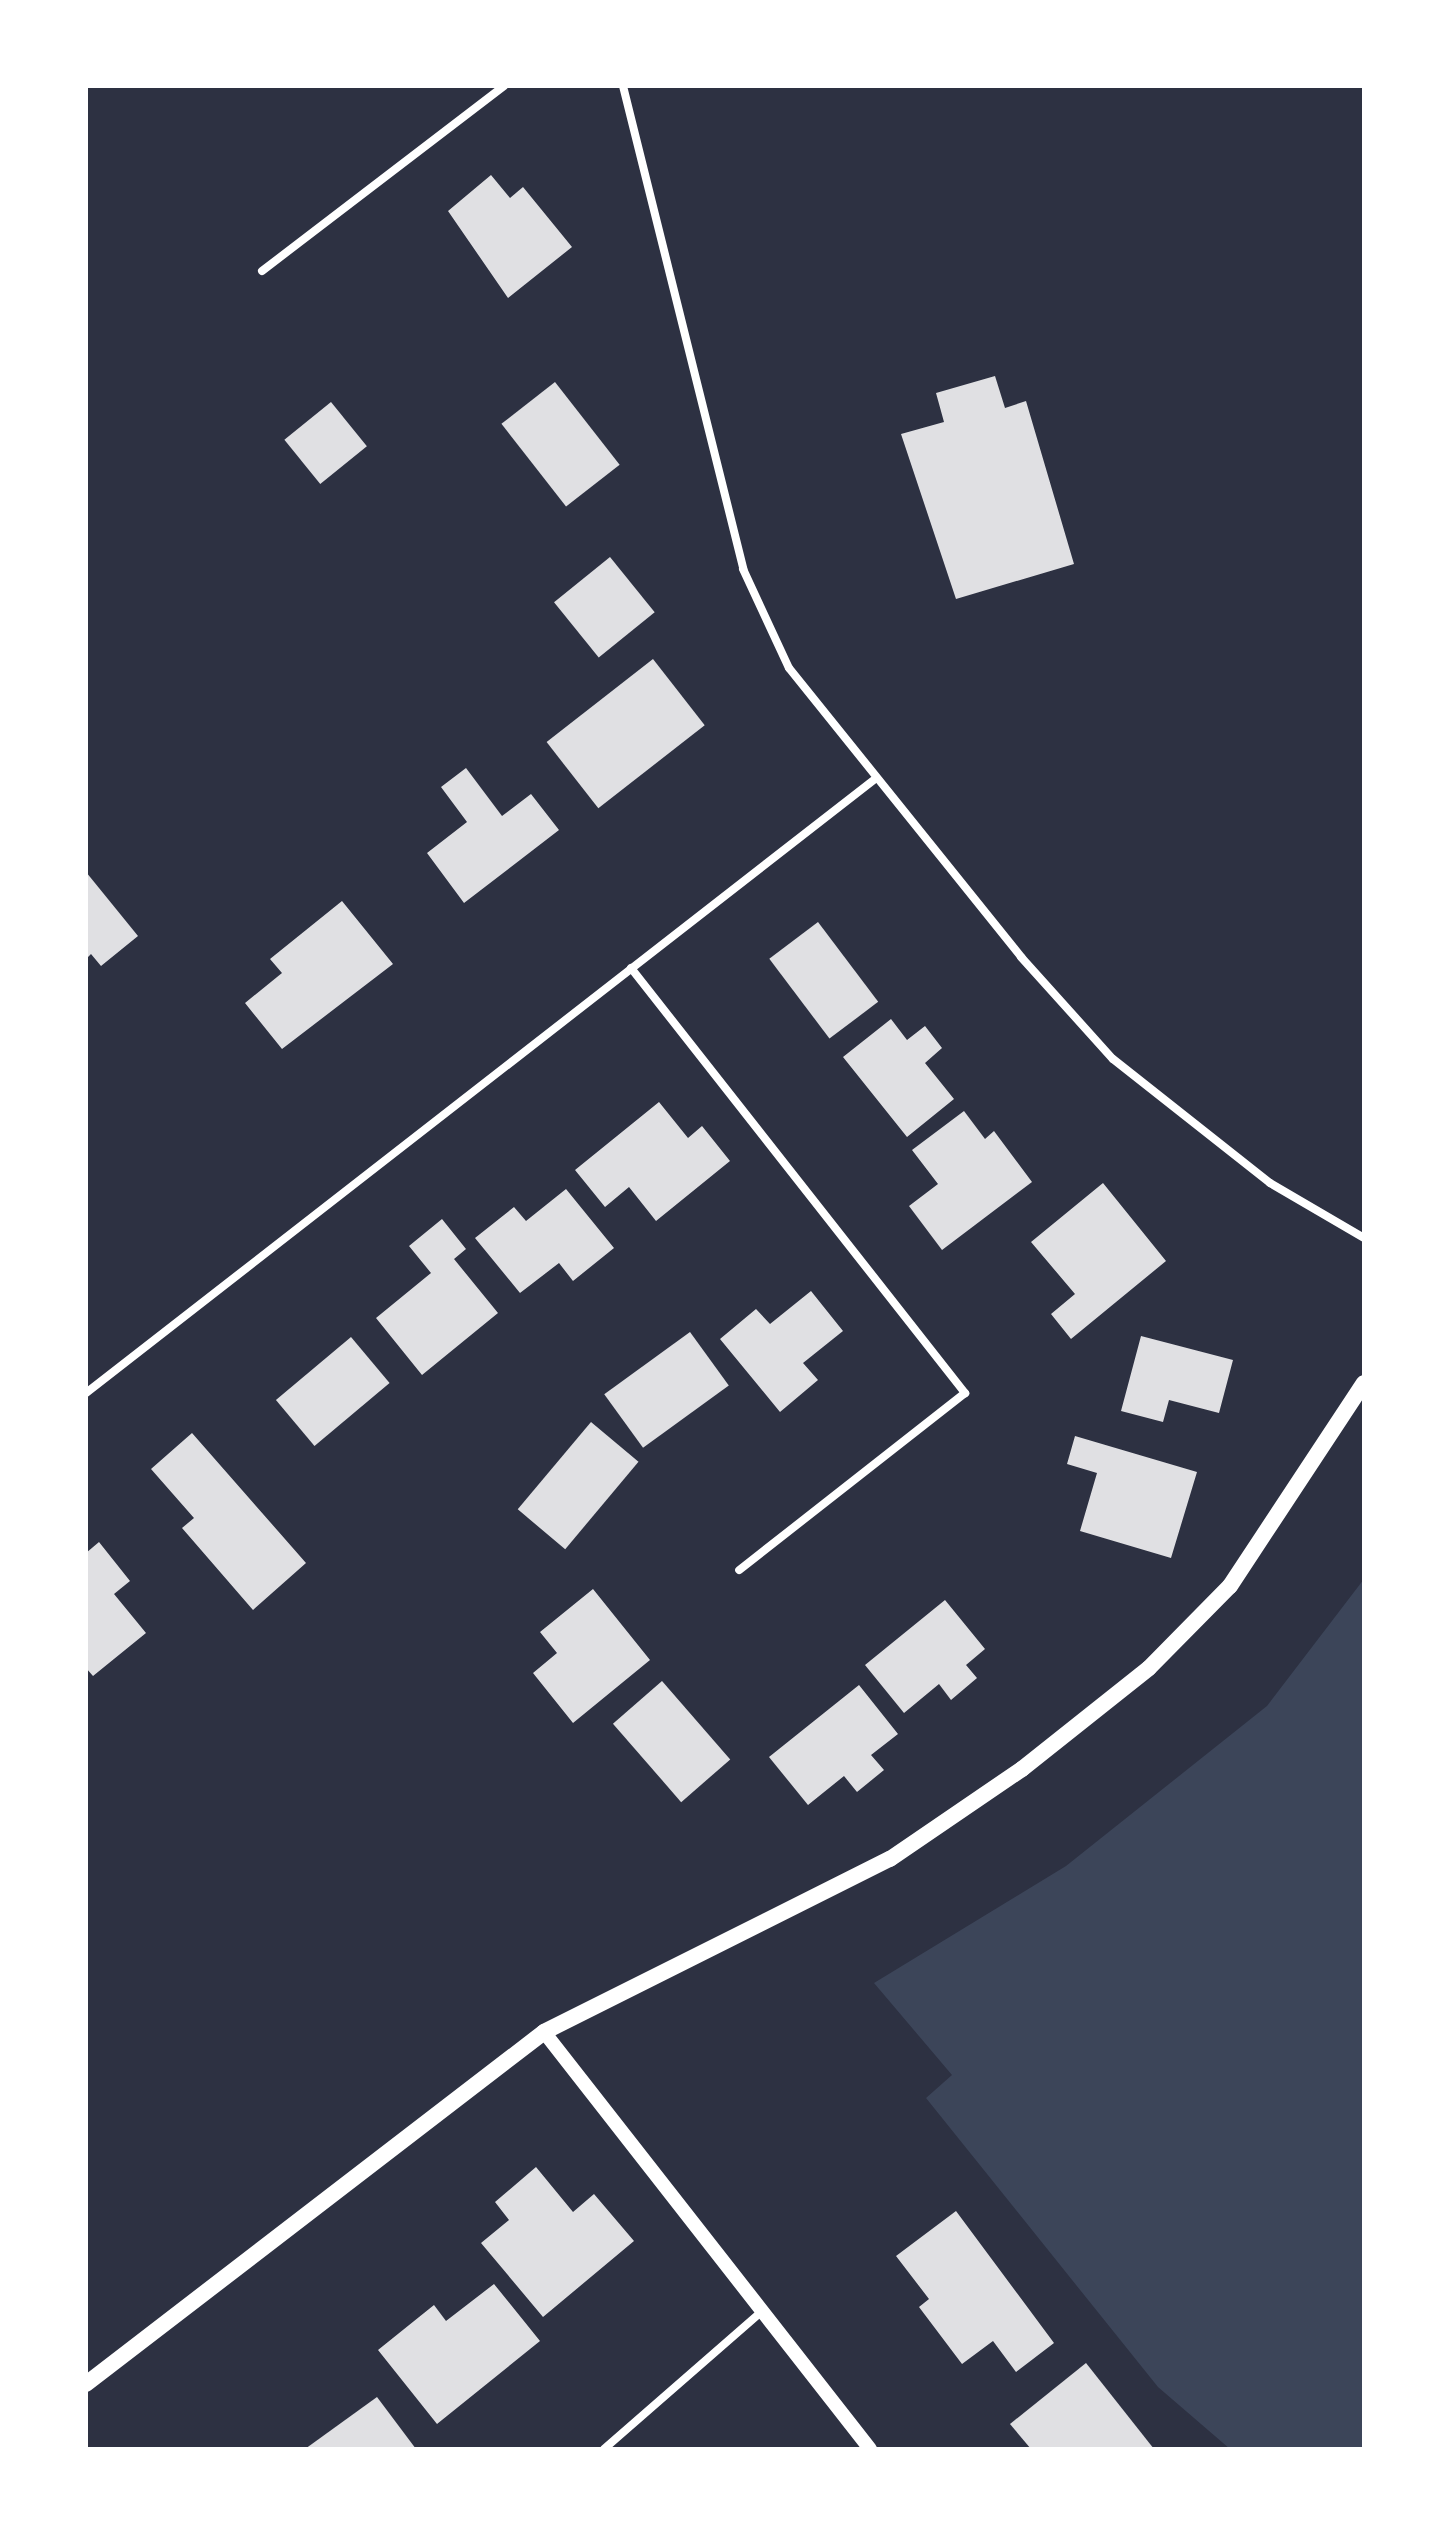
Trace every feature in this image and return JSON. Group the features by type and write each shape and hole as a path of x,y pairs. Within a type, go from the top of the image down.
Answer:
{"main road":[{"path":"86,2384 544,2032 890,1859 1022,1769 1149,1668 1230,1586 1364,1383"}],"street":[{"path":"262,271 504,86"},
{"path":"623,86 743,569 789,668 875,779 1113,1059 1270,1183 1364,1238"},
{"path":"86,1393 875,779"},
{"path":"631,968 965,1393 739,1570"},
{"path":"544,2032 870,2449"},
{"path":"604,2449 762,2311"}],"shaded area":[{"path":"1364,1579 1364,2449 1230,2449 1158,2387 926,2098 952,2075 874,1983 1066,1866 1267,1706"}],"building":[{"path":"491,175 510,198 523,187 572,247 508,298 448,211"},
{"path":"995,376 1005,408 1026,401 1074,564 956,599 901,434 944,422 936,393"},
{"path":"555,382 620,465 566,507 501,424"},
{"path":"331,402 367,446 320,484 284,440"},
{"path":"610,557 655,612 599,657 554,602"},
{"path":"653,659 705,725 598,808 547,742"},
{"path":"466,768 502,816 531,794 559,830 464,903 427,853 467,822 441,787"},
{"path":"86,872 138,936 101,966 91,954 86,959"},
{"path":"342,901 393,964 282,1049 245,1003 282,973 270,959"},
{"path":"818,922 878,1002 829,1039 769,959"},
{"path":"891,1019 907,1040 925,1026 942,1048 925,1063 954,1099 907,1137 843,1057"},
{"path":"659,1102 688,1138 702,1126 730,1161 656,1221 629,1187 605,1207 575,1170"},
{"path":"964,1111 985,1139 994,1131 1032,1182 942,1250 909,1206 938,1184 912,1150"},
{"path":"1103,1183 1166,1261 1071,1339 1051,1314 1075,1294 1031,1242"},
{"path":"566,1189 614,1248 573,1281 559,1263 520,1293 475,1238 514,1207 526,1221"},
{"path":"442,1219 466,1249 454,1259 498,1313 422,1375 376,1318 431,1273 409,1246"},
{"path":"811,1291 843,1331 803,1363 818,1380 780,1412 720,1339 756,1309 770,1324"},
{"path":"690,1332 729,1385 643,1448 604,1394"},
{"path":"1141,1336 1233,1360 1219,1413 1169,1400 1163,1422 1121,1411"},
{"path":"351,1337 390,1383 314,1446 276,1400"},
{"path":"591,1422 638,1462 565,1549 518,1509"},
{"path":"192,1433 306,1563 253,1610 182,1528 194,1518 151,1469"},
{"path":"1075,1436 1197,1472 1171,1558 1080,1531 1097,1473 1067,1464"},
{"path":"99,1542 130,1581 114,1594 146,1633 93,1676 86,1668 86,1553"},
{"path":"593,1589 650,1660 573,1723 533,1673 557,1653 540,1632"},
{"path":"945,1600 985,1649 966,1665 977,1678 951,1700 939,1684 904,1713 865,1665"},
{"path":"662,1681 730,1759 681,1802 613,1724"},
{"path":"859,1685 898,1734 871,1755 884,1770 857,1792 844,1776 808,1805 769,1757"},
{"path":"536,2167 573,2212 594,2194 634,2241 543,2317 481,2243 509,2220 495,2202"},
{"path":"956,2211 1054,2343 1016,2372 993,2341 962,2364 919,2307 929,2299 896,2256"},
{"path":"494,2284 540,2341 437,2424 378,2350 434,2305 446,2321"},
{"path":"1086,2363 1154,2449 1031,2449 1010,2424"},
{"path":"377,2397 416,2449 305,2449"}]}
